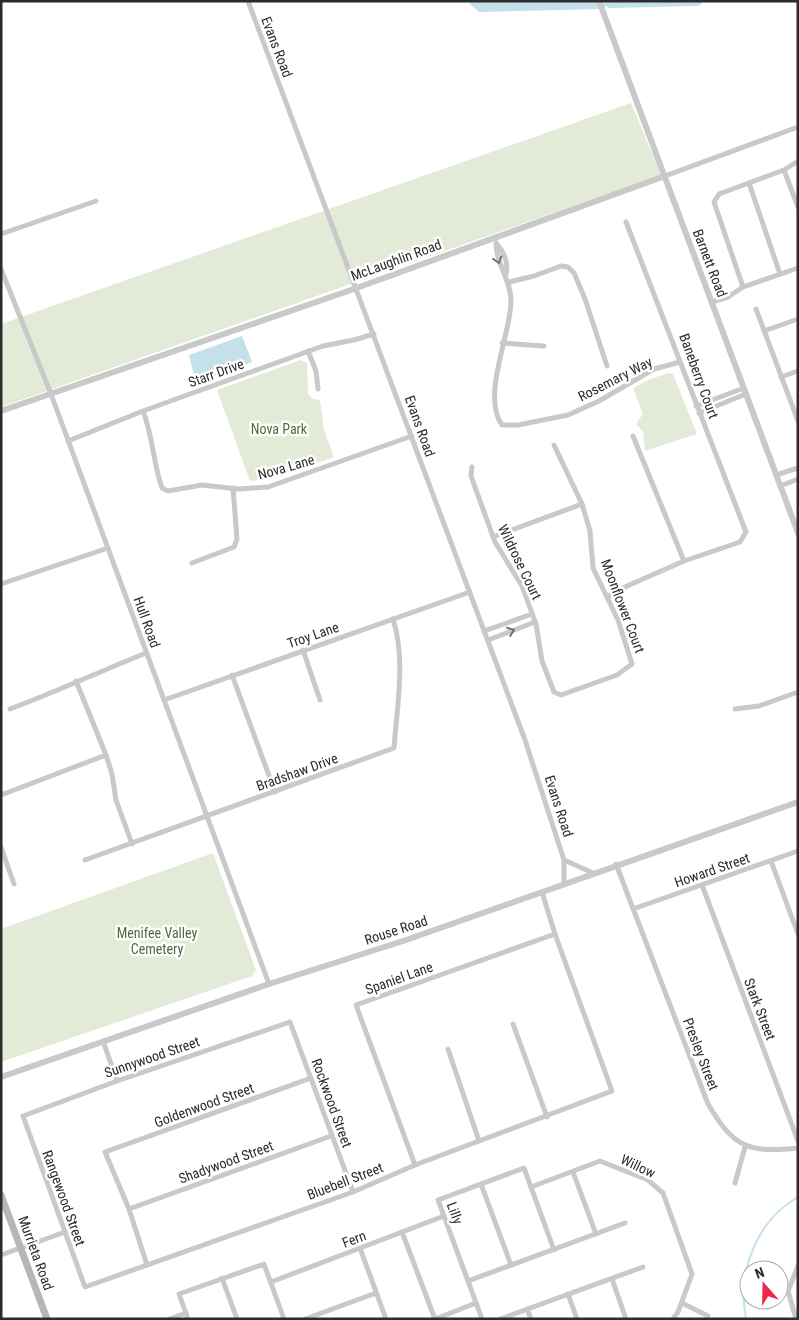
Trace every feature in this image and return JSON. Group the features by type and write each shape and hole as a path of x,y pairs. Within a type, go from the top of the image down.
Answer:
{"main road":[{"name":"Murrieta Road","path":"1,1195 47,1319"}],"street":[{"name":"Evans Road","path":"248,1 525,740 564,860 564,884"},
{"name":"Barnett Road","path":"599,1 798,533"},
{"name":"McLaughlin Road","path":"1,411 356,287 495,241 798,127"},
{"path":"743,287 714,202 719,194 784,170 798,161"},
{"path":"784,170 798,207"},
{"path":"749,183 780,274"},
{"path":"1,234 96,201"},
{"name":"Baneberry Court","path":"626,222 746,532 745,538 740,542 684,561"},
{"path":"495,241 502,250 508,266 506,274 511,302 502,343 544,346"},
{"path":"508,282 561,266 568,267 574,273 585,299 607,366"},
{"path":"712,302 728,297 743,287 798,268"},
{"name":"Hull Road","path":"1,269 51,394 269,984"},
{"path":"756,309 798,421"},
{"path":"764,331 798,319"},
{"name":"Starr Drive","path":"68,441 142,411 308,351 374,334"},
{"name":"Rosemary Way","path":"502,343 495,391 497,416 502,425 518,425 568,415 599,401 654,369 680,362"},
{"path":"308,351 316,371 318,389"},
{"path":"781,377 798,371"},
{"path":"696,406 745,391"},
{"path":"699,413 745,391"},
{"name":"Nova Lane","path":"142,411 162,488 168,491 202,485 233,488 268,487 412,436"},
{"path":"607,597 684,561 633,436"},
{"name":"Moonflower Court","path":"554,445 582,504 590,531 593,568 621,629 632,664 617,674 558,695"},
{"name":"Wildrose Court","path":"472,467 471,476 493,538 522,586 535,622 545,672 551,688 558,695"},
{"path":"776,476 798,468"},
{"path":"780,486 798,479"},
{"path":"192,562 234,547 237,539 233,488"},
{"path":"493,538 582,504"},
{"path":"1,584 108,548"},
{"name":"Troy Lane","path":"164,700 470,592"},
{"path":"484,631 532,614"},
{"name":"Bradshaw Drive","path":"85,860 394,748 399,661 393,619"},
{"path":"488,640 535,622"},
{"path":"303,650 320,700"},
{"path":"10,709 146,653"},
{"path":"232,675 275,792"},
{"path":"76,681 106,755 116,800 132,844"},
{"path":"735,709 759,706 798,692"},
{"path":"1,795 106,755"},
{"name":"Rouse Road","path":"1,1077 269,984 406,940 616,864 798,802"},
{"path":"1,847 14,884"},
{"name":"Howard Street","path":"633,909 798,852"},
{"path":"564,860 593,873"},
{"path":"770,861 798,934"},
{"name":"Presley Street","path":"616,864 708,1104 720,1124 745,1147"},
{"name":"Stark Street","path":"702,885 798,1140"},
{"path":"542,892 555,934"},
{"name":"Bluebell Street","path":"85,1287 353,1192 415,1165 612,1091 555,934"},
{"name":"Spaniel Lane","path":"415,1165 356,1005 555,934"},
{"name":"Rockwood Street","path":"290,1022 353,1192"},
{"name":"Sunnywood Street","path":"23,1116 117,1081 290,1022"},
{"path":"513,1024 547,1117"},
{"path":"103,1041 117,1081"},
{"path":"448,1050 479,1141"},
{"name":"Goldenwood Street","path":"129,1209 105,1152 311,1078"},
{"name":"Rangewood Street","path":"23,1116 85,1287"},
{"name":"Shadywood Street","path":"129,1209 331,1136"},
{"path":"735,1183 745,1147 769,1151 798,1148"},
{"name":"Willow","path":"531,1187 600,1161 648,1180 663,1193 692,1274 682,1303 673,1319"},
{"name":"Lilly","path":"482,1319 438,1200 524,1168 531,1187"},
{"path":"573,1172 596,1234"},
{"path":"481,1184 511,1265"},
{"path":"531,1187 554,1250"},
{"path":"129,1209 147,1265"},
{"name":"Fern","path":"270,1282 444,1216"},
{"path":"468,1282 625,1223"},
{"path":"1,1255 65,1232"},
{"path":"402,1232 435,1319 476,1303"},
{"path":"360,1248 386,1319"},
{"path":"170,1319 187,1316 179,1294 264,1264 284,1319"},
{"path":"796,1319 796,1310 788,1291 798,1266"},
{"path":"500,1319 643,1267"},
{"path":"222,1278 236,1319"},
{"path":"612,1278 626,1319"},
{"path":"305,1319 376,1293"},
{"path":"568,1294 577,1319"},
{"path":"682,1303 708,1316"},
{"path":"527,1309 531,1319"}],"green space":[{"path":"631,103 661,175 1,407 1,324"},
{"name":"Nova Park","path":"301,360 307,363 308,394 313,399 320,400 324,430 334,457 275,478 250,481 217,390"},
{"path":"668,373 673,374 697,434 645,451 643,432 636,424 643,414 633,388"},
{"name":"Menifee Valley Cemetery","path":"213,853 256,970 252,976 1,1062 1,929"}],"water":[{"path":"242,336 252,362 196,383 189,355"}],"waterway":[{"path":"474,1 481,7 601,4"},
{"path":"610,3 697,1"},
{"path":"746,1319 744,1283 753,1249 771,1220 783,1207 798,1197"}]}
